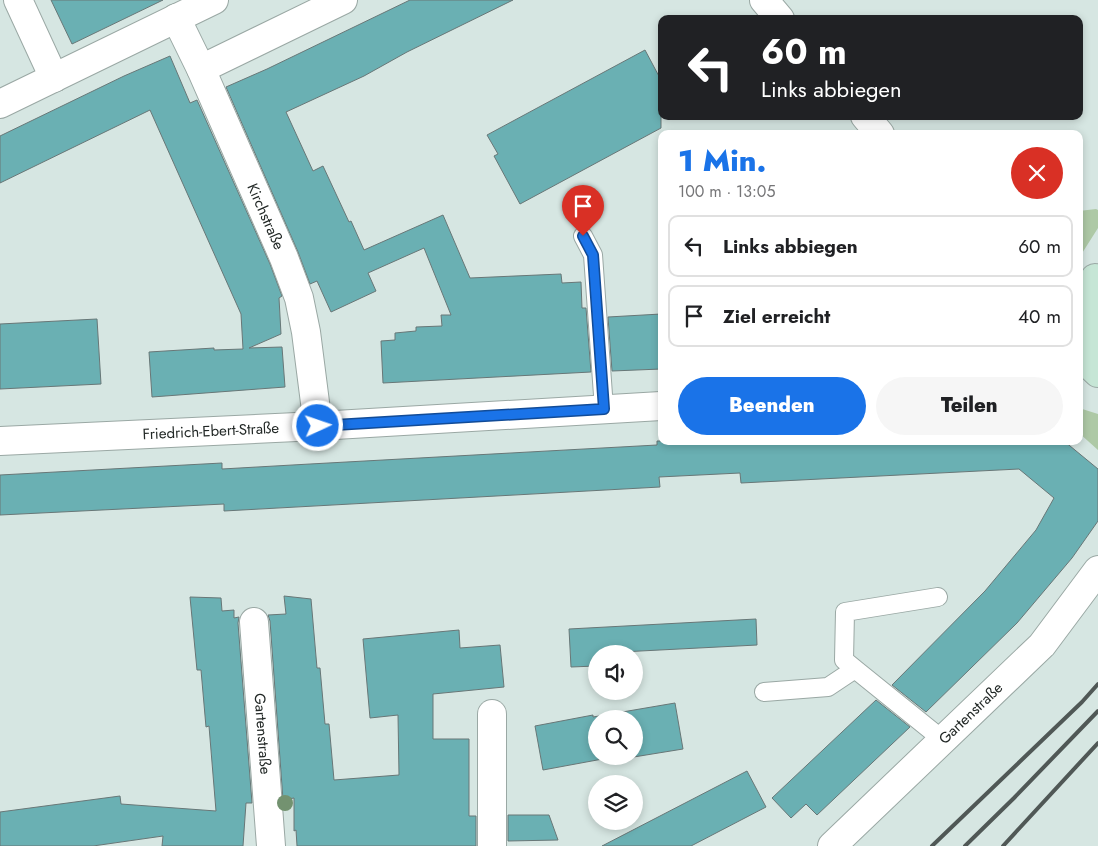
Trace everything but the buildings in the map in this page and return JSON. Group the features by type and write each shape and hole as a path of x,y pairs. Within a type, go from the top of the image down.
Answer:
{"street":[{"path":"18,0 54,78"},
{"path":"0,104 214,0"},
{"path":"200,69 343,0"},
{"path":"764,0 777,15"},
{"name":"Kirchstraße","path":"176,18 284,258 299,298 306,332 318,426"},
{"path":"868,120 877,130"},
{"path":"1091,282 1092,317 1098,345"},
{"path":"1083,359 1098,373"},
{"name":"Friedrich-Ebert-Straße","path":"0,442 658,406"},
{"name":"Gartenstraße","path":"832,846 1042,646 1098,570"},
{"name":"Gartenstraße","path":"254,622 271,846"},
{"path":"492,714 492,846"}],"lane":[{"path":"583,236 593,255 604,409"},
{"path":"938,597 845,612 844,660 943,740"},
{"path":"764,692 828,686 855,669"}],"green space":[{"path":"1098,210 1098,228 1083,252 1083,211"},
{"path":"1083,409 1098,414 1098,450 1083,437"}],"railway":[{"path":"932,846 1082,702 1098,684"},
{"path":"965,846 1098,711"},
{"path":"1003,846 1098,743"}],"route":[{"path":"318,426 604,409 593,255 583,236"}]}
